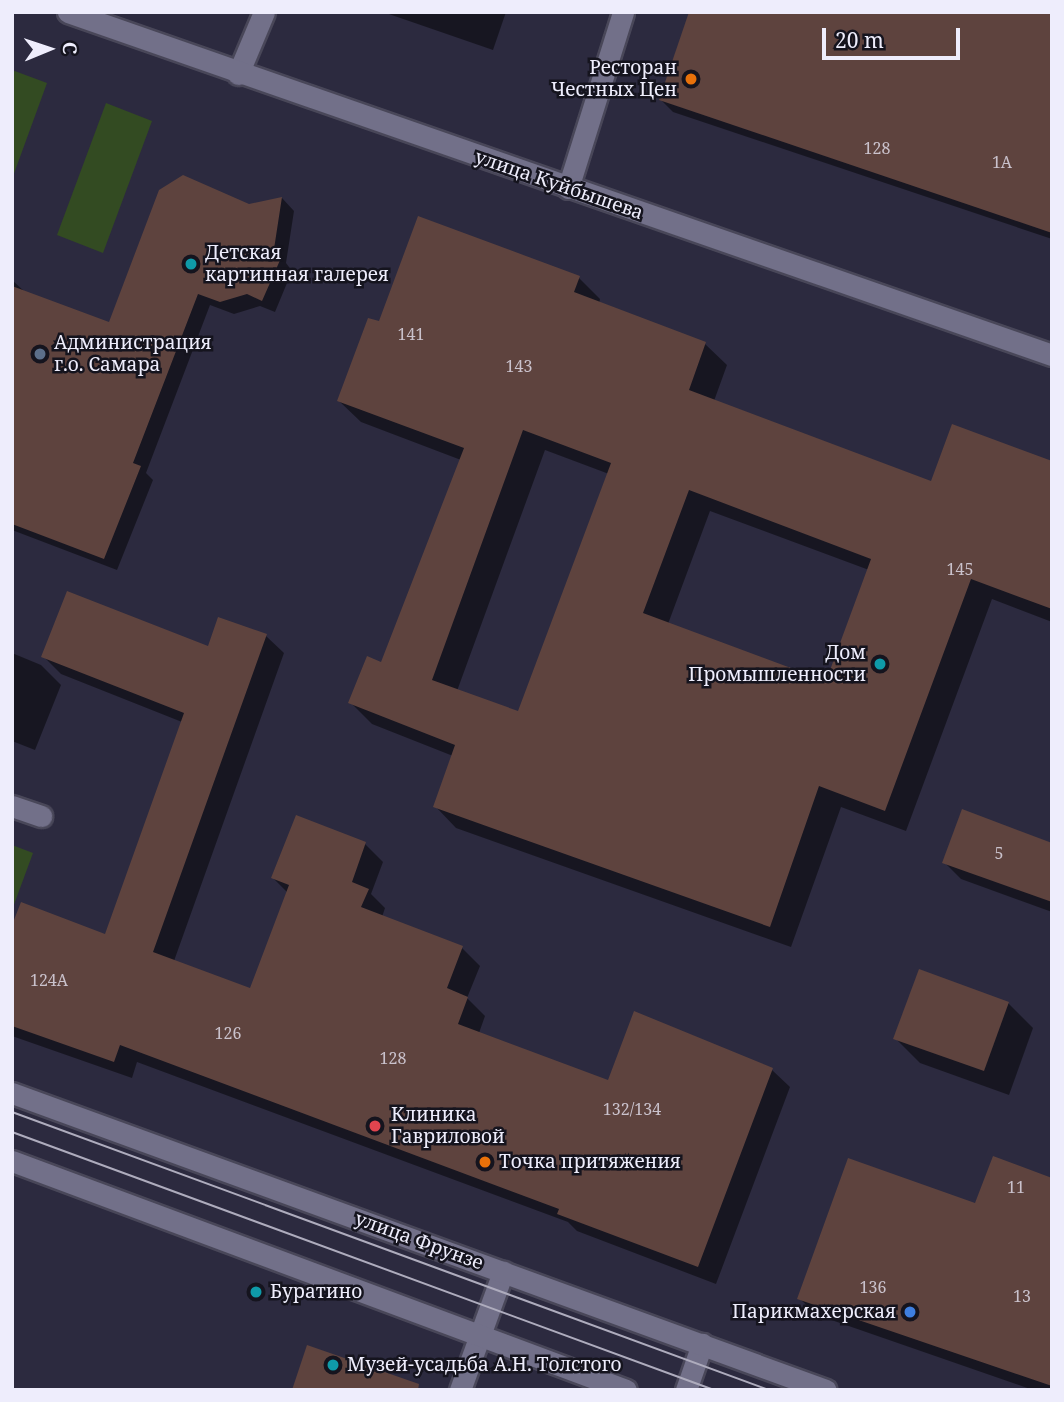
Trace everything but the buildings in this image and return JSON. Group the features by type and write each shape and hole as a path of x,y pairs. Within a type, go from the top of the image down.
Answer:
{"main road":[{"name":"улица Куйбышева","path":"68,12 238,74 1052,355"},
{"path":"238,74 264,12"},
{"path":"568,188 623,12"},
{"path":"12,806 41,816"},
{"name":"улица Фрунзе","path":"12,1093 826,1390"},
{"path":"12,1161 626,1390"},
{"path":"460,1390 503,1272"},
{"path":"686,1390 702,1344"}],"green space":[{"path":"12,70 47,83 12,179"},
{"path":"106,103 152,121 103,253 57,235"},
{"path":"12,845 33,853 12,910"}],"tram line":[{"path":"12,1112 769,1390"},
{"path":"12,1132 714,1390"}],"place":[{"name":"Ресторан Честных Цен","path":"691,79"},
{"name":"Детская картинная галерея","path":"191,264"},
{"name":"Администрация г.о. Самара","path":"40,354"},
{"name":"Дом Промышленности","path":"880,664"},
{"name":"Клиника Гавриловой","path":"375,1126"},
{"name":"Точка притяжения","path":"485,1162"},
{"name":"Буратино","path":"256,1292"},
{"name":"Парикмахерская","path":"910,1312"},
{"name":"Музей-усадьба А.Н. Толстого","path":"333,1365"}]}
